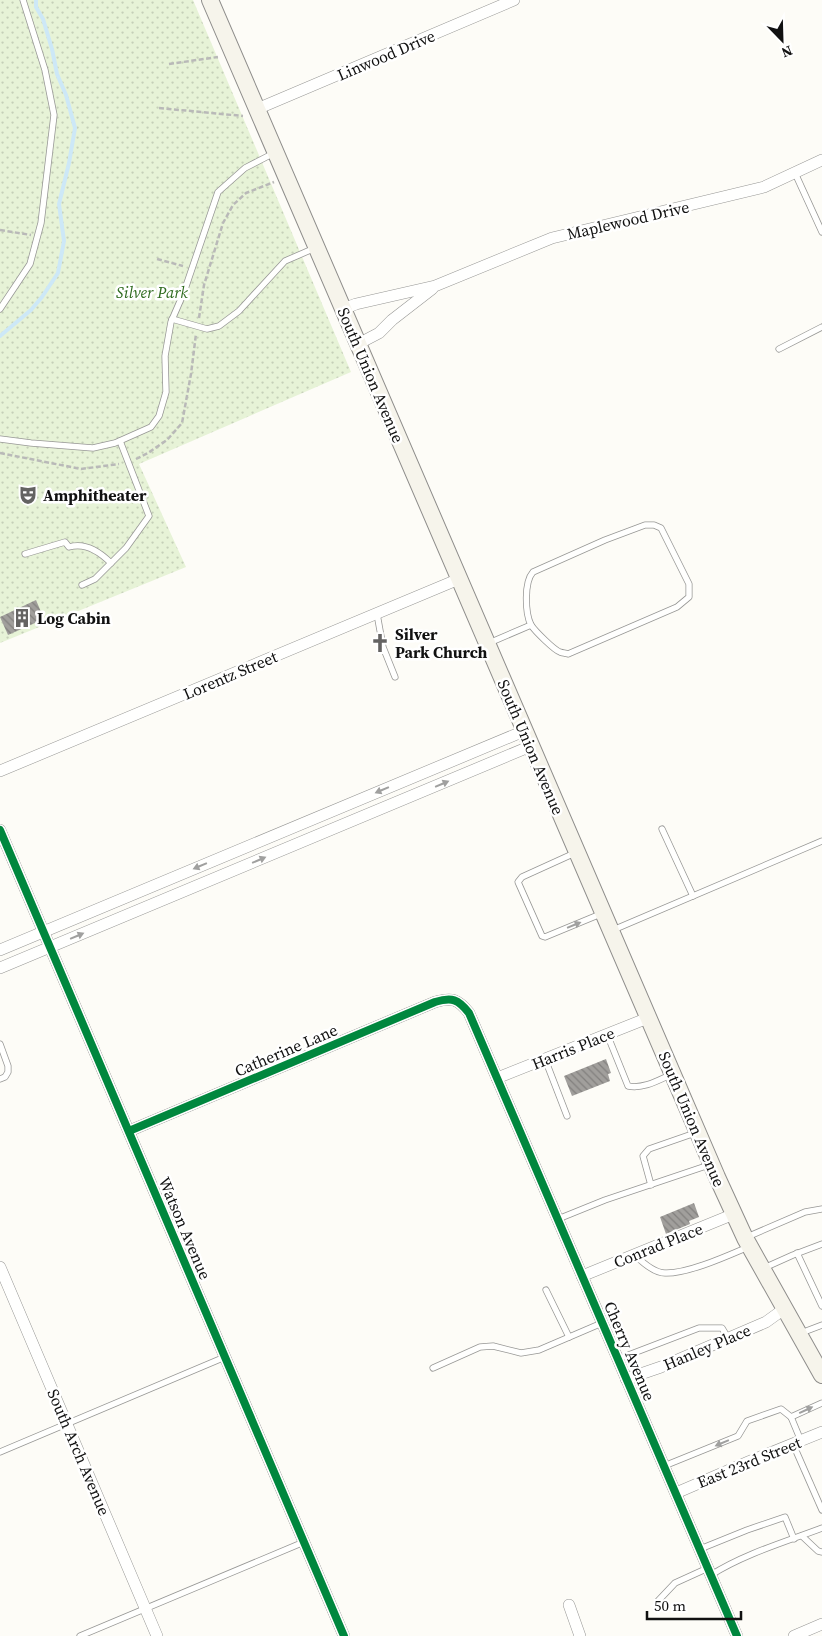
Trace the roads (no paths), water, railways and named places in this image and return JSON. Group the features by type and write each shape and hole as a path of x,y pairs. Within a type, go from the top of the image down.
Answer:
{"main road":[{"name":"South Union Avenue","path":"210,0 250,113 276,152 711,1165 747,1242 822,1375"}],"street":[{"name":"Linwood Drive","path":"250,113 514,0"},
{"name":"Maplewood Drive","path":"344,309 356,304 436,286 552,238 764,187 822,160"},
{"name":"Maplewood Drive","path":"358,344 379,333 392,320 436,286"},
{"name":"Lorentz Street","path":"0,771 459,579"},
{"path":"0,950 524,731"},
{"path":"0,968 531,746"},
{"path":"414,776 422,792"},
{"path":"323,815 330,830"},
{"name":"Watson Avenue","path":"0,830 344,1636"},
{"path":"231,853 237,869"},
{"path":"140,892 147,907"},
{"name":"Catherine Lane","path":"129,1131 435,1002 455,1000"},
{"name":"Cherry Avenue","path":"455,1000 469,1013 737,1636"},
{"name":"Harris Place","path":"497,1078 648,1018"},
{"name":"Conrad Place","path":"582,1276 734,1214"},
{"name":"South Arch Avenue","path":"0,1267 157,1636"},
{"name":"Hanley Place","path":"626,1379 661,1367 766,1322 784,1309"},
{"name":"East 23rd Street","path":"676,1494 694,1484 822,1432"},
{"path":"569,1604 580,1636"},
{"path":"794,1636 822,1624"}],"lane":[{"path":"0,308 30,264 41,223 54,115 44,70 23,0"},
{"path":"0,439 93,448 120,441 151,427 159,416 166,392 165,356 172,319 184,292 218,192 245,168 276,152"},
{"path":"795,173 822,232"},
{"path":"172,319 207,329 219,326 239,311 285,261 317,247"},
{"path":"779,349 822,327"},
{"path":"82,585 95,578 126,548 149,516 120,441"},
{"path":"645,525 654,525 661,528 689,584 689,597 678,607 568,654 559,652 531,625 527,606 526,585 528,577 533,572 605,540 645,525"},
{"path":"25,554 65,542 69,547 93,548 111,563"},
{"path":"377,614 383,647 395,677"},
{"path":"487,643 531,625"},
{"path":"662,829 693,896"},
{"path":"611,931 822,841"},
{"path":"576,852 518,882 542,936 545,937 603,913"},
{"path":"607,1034 628,1086 635,1088 646,1085 672,1074"},
{"path":"0,1044 8,1072 5,1077 0,1079"},
{"path":"545,1059 567,1116"},
{"path":"651,1185 643,1156 648,1149 697,1132"},
{"path":"558,1219 604,1200 711,1165"},
{"path":"634,1254 641,1262 662,1273 678,1272 716,1260 805,1212 822,1209"},
{"path":"762,1269 822,1244"},
{"path":"797,1253 822,1306"},
{"path":"546,1290 569,1337"},
{"path":"433,1368 480,1347 493,1346 520,1353 539,1350 602,1323"},
{"path":"799,1334 822,1325"},
{"path":"618,1359 699,1328 722,1328 728,1338"},
{"path":"0,1452 225,1357"},
{"path":"791,1417 822,1402"},
{"path":"664,1466 738,1436 747,1421 781,1409 791,1417 797,1442 822,1510"},
{"path":"700,1549 785,1517 794,1539"},
{"path":"658,1601 675,1584 722,1568 822,1528"},
{"path":"802,1536 818,1551 822,1552"},
{"path":"80,1636 304,1542"}],"waterway":[{"path":"0,336 31,310 42,297 58,273 64,241 59,204 75,128 66,95 57,74 43,19 36,7 36,0"}],"place":[{"name":"Amphitheater","path":"28,495"},
{"name":"Log Cabin","path":"22,618"},
{"name":"Silver Park Church","path":"380,643"}],"park label":[{"name":"Silver Park","path":"152,292"}]}
